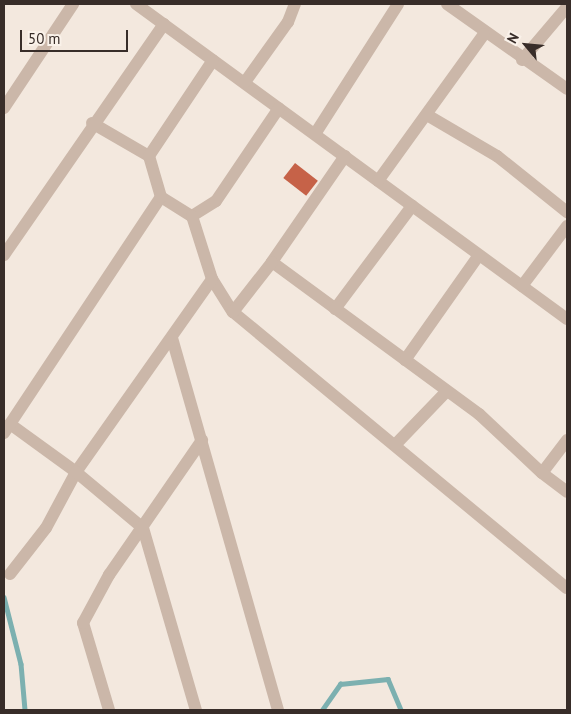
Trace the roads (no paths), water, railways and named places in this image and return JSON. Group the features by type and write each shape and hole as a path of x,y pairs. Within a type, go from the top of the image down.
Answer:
{"street":[{"path":"4,108 73,4"},
{"path":"136,4 567,319"},
{"path":"244,82 288,22 295,4"},
{"path":"315,134 398,4"},
{"path":"447,4 484,34 567,89"},
{"path":"522,60 567,7"},
{"path":"4,255 92,123 164,24"},
{"path":"378,181 484,34"},
{"path":"150,156 213,60"},
{"path":"192,216 216,200 279,108"},
{"path":"426,114 497,156 567,212"},
{"path":"92,123 150,156 162,197 192,216 212,279 233,312 567,588"},
{"path":"233,312 272,262 345,156"},
{"path":"162,197 7,428 76,472 143,528 196,710"},
{"path":"335,309 412,206"},
{"path":"522,286 567,226"},
{"path":"405,360 479,255"},
{"path":"272,262 446,392 479,414 542,473 567,492"},
{"path":"10,574 46,528 76,472 212,279"},
{"path":"172,338 278,710"},
{"path":"395,445 446,392"},
{"path":"109,710 83,623 109,575 202,440"},
{"path":"542,473 567,440"}],"waterway":[{"path":"4,597 21,664 25,710"},
{"path":"322,710 340,684 388,679 401,710"}]}
